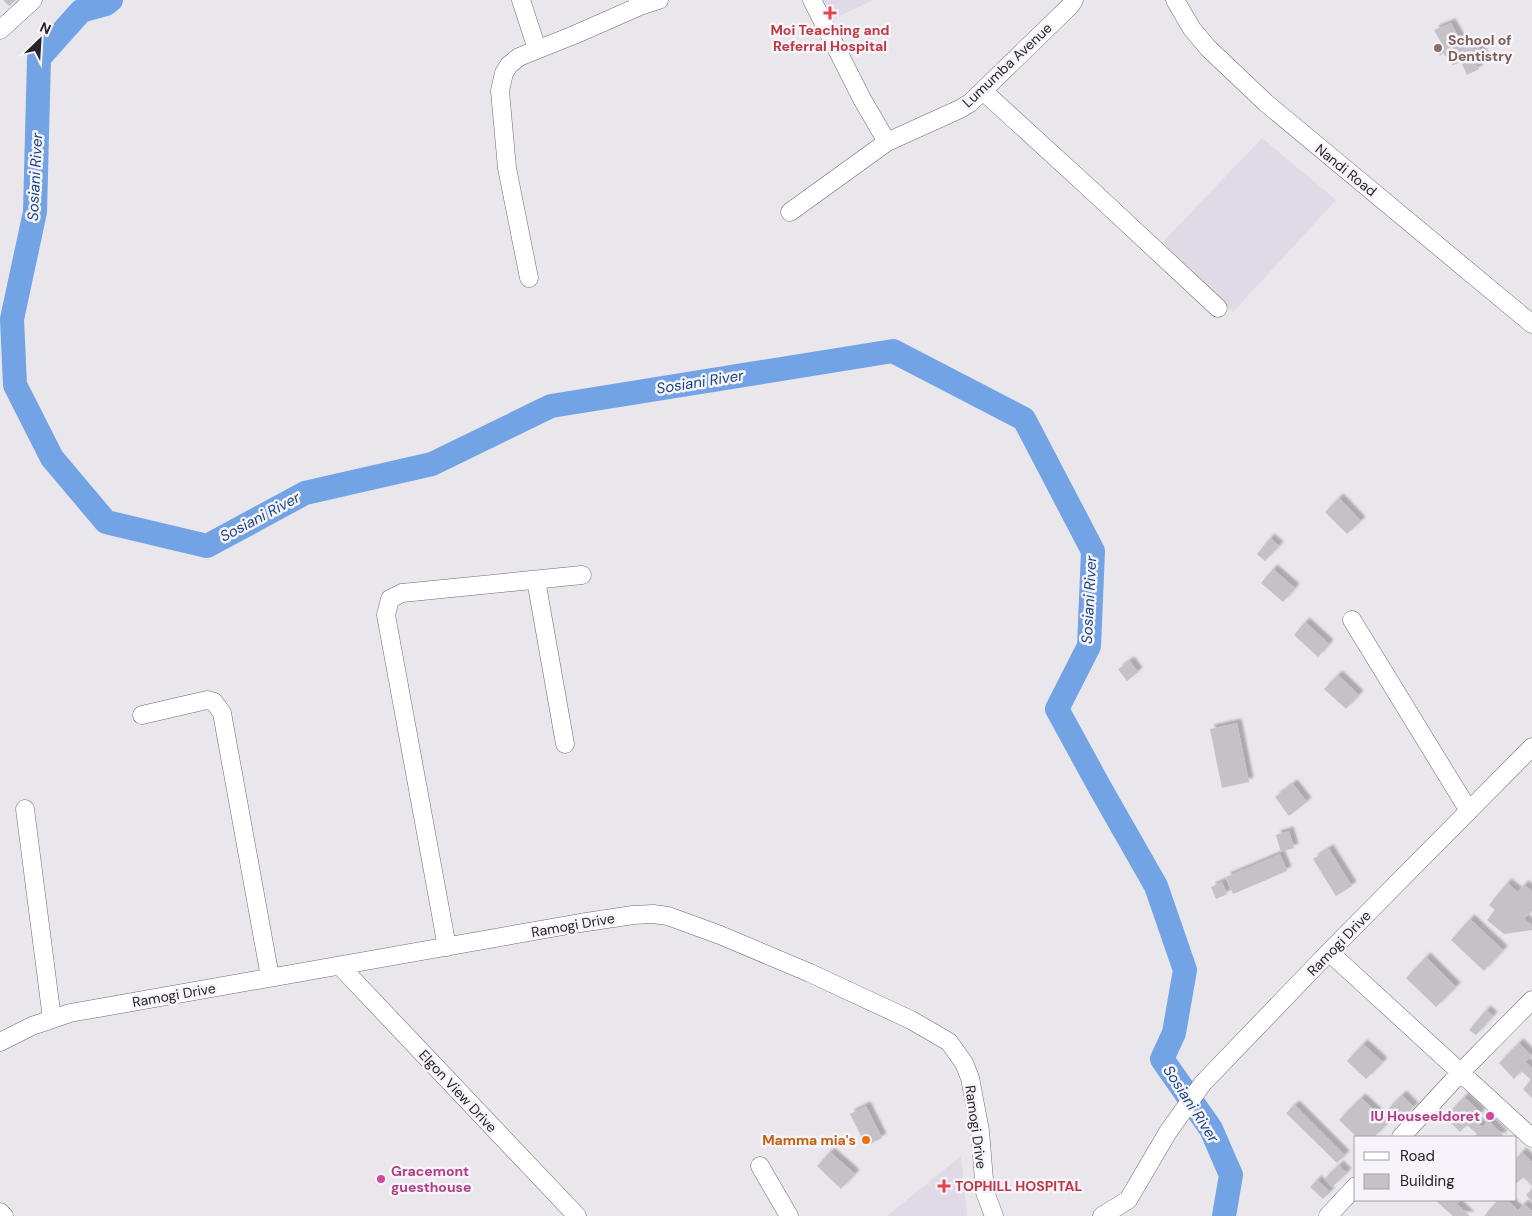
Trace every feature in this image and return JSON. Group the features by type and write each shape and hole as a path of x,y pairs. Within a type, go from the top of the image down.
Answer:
{"street":[{"path":"0,30 33,0"},
{"path":"521,0 537,49"},
{"path":"529,278 507,168 500,91 504,73 509,65 519,57 574,35 639,3 659,0"},
{"path":"812,0 862,99 887,142"},
{"name":"Lumumba Avenue","path":"790,212 887,142 970,103 1074,0"},
{"name":"Nandi Road","path":"1175,0 1192,29 1208,48 1266,103 1532,324"},
{"path":"983,91 1218,308"},
{"path":"447,947 386,615 390,599 402,593 582,575"},
{"path":"536,580 565,744"},
{"path":"1352,620 1469,811"},
{"path":"142,715 207,700 214,702 222,713 270,977"},
{"name":"Ramogi Drive","path":"1102,1216 1128,1200 1138,1186 1168,1132 1203,1083 1329,952 1532,747"},
{"path":"25,810 52,1019"},
{"name":"Ramogi Drive","path":"0,1042 32,1026 70,1013 580,922 633,915 653,914 668,916 801,970 910,1020 949,1042 964,1063 970,1078 980,1131 985,1192 994,1216"},
{"path":"1329,952 1532,1138"},
{"name":"Elgon View Drive","path":"340,966 577,1216"},
{"path":"1401,1136 1532,1000"},
{"path":"760,1166 789,1216"},
{"path":"1328,1216 1354,1188"},
{"path":"0,1212 4,1216"}],"shaded area":[{"name":"Moi Teaching and Referral Hospital","path":"808,0 873,0 819,26"},
{"path":"1262,138 1336,200 1233,312 1161,244"},
{"name":"TOPHILL HOSPITAL","path":"961,1156 967,1216 887,1216"}],"building":[{"path":"3,0 16,0 9,6"},
{"name":"School of Dentistry","path":"1451,23 1465,48 1477,45 1486,60 1476,65 1479,69 1467,75 1461,62 1453,65 1443,53 1440,56 1437,50 1443,46 1434,30"},
{"path":"1339,498 1361,521 1347,534 1325,512"},
{"path":"1270,538 1279,546 1265,561 1257,554"},
{"path":"1273,569 1295,588 1283,602 1261,583"},
{"path":"1305,622 1329,644 1318,657 1294,635"},
{"path":"1130,661 1138,672 1127,681 1118,669"},
{"path":"1338,675 1359,695 1346,709 1324,689"},
{"path":"1237,723 1249,782 1222,788 1210,729"},
{"path":"1293,784 1307,802 1289,816 1275,797"},
{"path":"1289,831 1294,848 1281,852 1276,835"},
{"path":"1329,849 1352,886 1336,896 1313,859"},
{"path":"1280,854 1287,871 1233,894 1226,877"},
{"path":"1222,882 1227,894 1216,899 1211,887"},
{"path":"1507,883 1518,892 1524,885 1532,891 1532,910 1524,919 1532,925 1532,930 1504,934 1487,920 1495,910 1489,905"},
{"path":"1470,919 1503,950 1484,971 1451,940"},
{"path":"1426,957 1456,987 1436,1007 1406,978"},
{"path":"1486,1010 1493,1016 1476,1035 1469,1030"},
{"path":"1519,1043 1532,1056 1525,1062 1532,1068 1532,1098 1523,1089 1531,1080 1521,1071 1514,1079 1499,1063"},
{"path":"1363,1044 1383,1062 1366,1079 1347,1061"},
{"path":"1402,1095 1414,1107 1399,1121 1388,1109"},
{"path":"1464,1097 1481,1113 1475,1120 1482,1127 1489,1121 1503,1135 1474,1136 1477,1134 1467,1125 1460,1132 1445,1117"},
{"path":"1361,1098 1388,1123 1375,1136 1356,1136 1339,1120"},
{"path":"1295,1105 1345,1155 1337,1163 1286,1113"},
{"path":"866,1106 882,1138 866,1146 850,1114"},
{"path":"830,1152 855,1174 841,1189 817,1166"},
{"path":"1522,1152 1532,1162 1532,1186 1523,1177 1517,1183 1517,1157"},
{"path":"1339,1165 1347,1173 1332,1187 1324,1179"},
{"path":"1317,1180 1330,1192 1323,1199 1310,1187"},
{"path":"1532,1189 1532,1201 1526,1195"},
{"path":"1436,1201 1460,1201 1457,1204 1470,1216 1453,1216"},
{"path":"1497,1201 1508,1201 1518,1210 1524,1204 1532,1211 1532,1216 1484,1216"}],"waterway":[{"name":"Sosiani River","path":"111,0 106,4 81,11 39,58 35,212 12,319 15,385 52,458 106,522 207,546 305,493 432,464 551,406 893,351 1024,419 1093,551 1089,646 1057,709 1156,886 1185,970 1174,1033 1162,1059 1211,1129 1231,1175 1224,1216"}],"place":[{"name":"Moi Teaching and Referral Hospital","path":"830,13"},
{"name":"School of Dentistry","path":"1438,48"},
{"name":"IU Houseeldoret","path":"1490,1116"},
{"name":"Mamma mia's","path":"866,1140"},
{"name":"Gracemont guesthouse","path":"381,1179"},
{"name":"TOPHILL HOSPITAL","path":"944,1186"}]}
